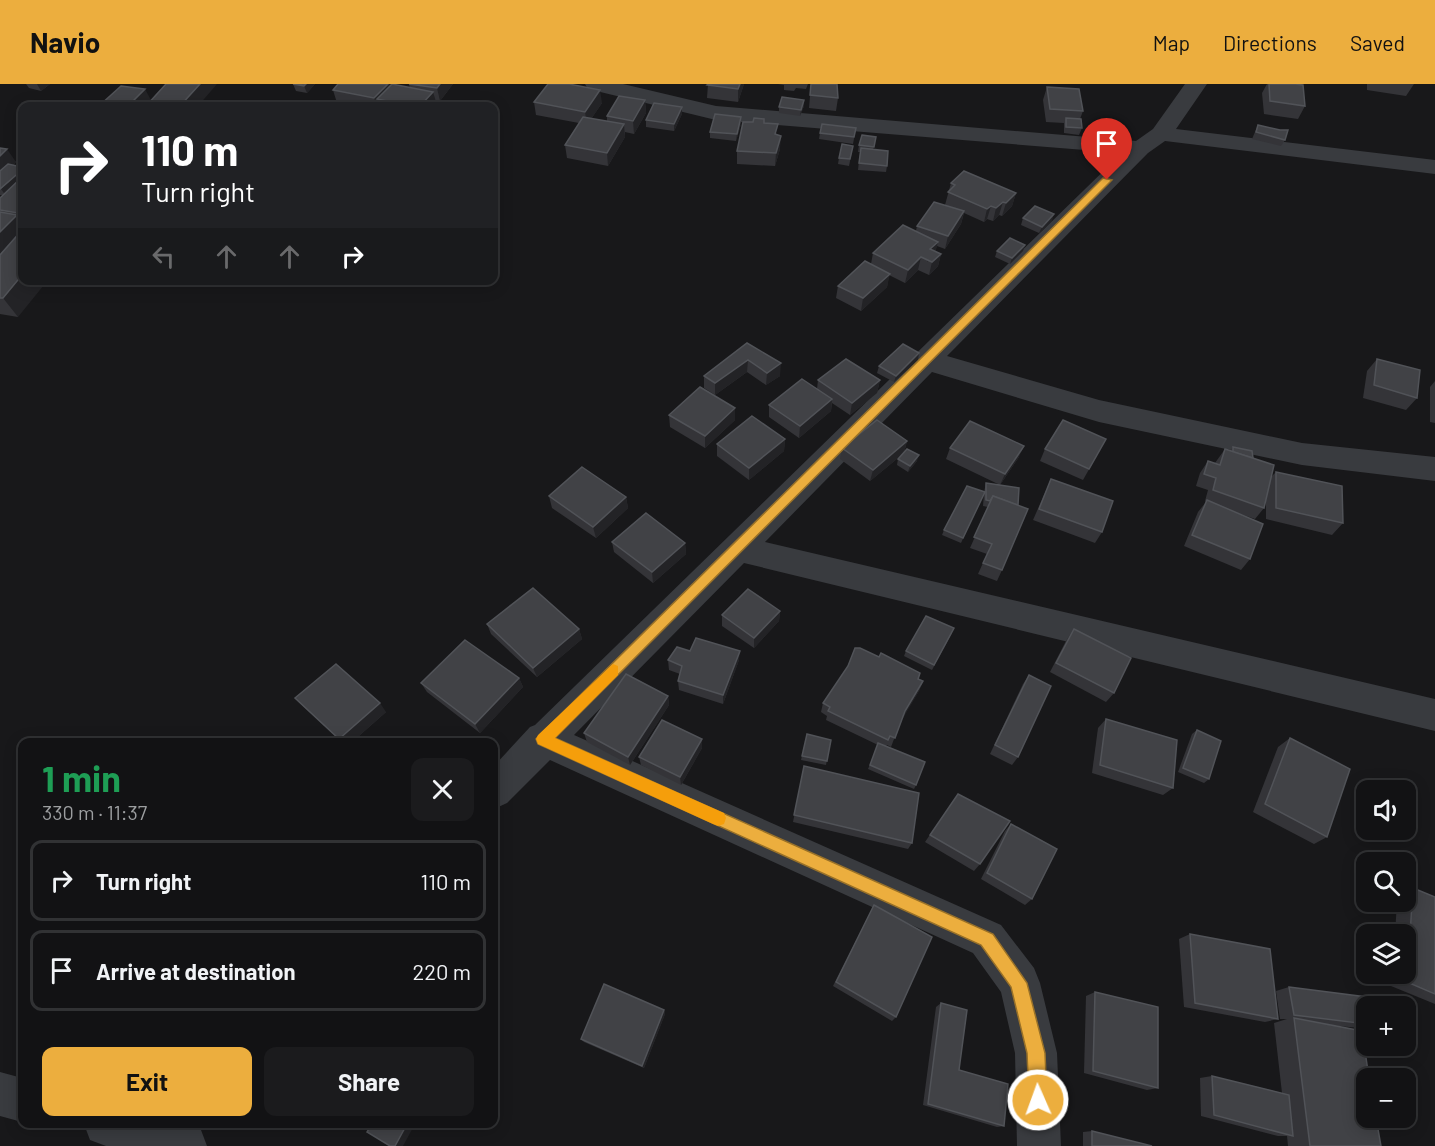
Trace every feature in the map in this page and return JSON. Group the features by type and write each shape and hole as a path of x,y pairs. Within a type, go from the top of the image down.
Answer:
{"street":[{"path":"596,84 717,113 1150,141 1435,167"},
{"path":"498,787 543,739 1150,141 1196,84"},
{"path":"926,360 1099,411 1302,454 1435,470"},
{"path":"737,548 1435,715"},
{"path":"543,739 987,939 1019,983 1036,1053 1039,1146"},
{"path":"0,1094 18,1099"},
{"path":"123,1128 166,1138"}],"building":[{"path":"166,84 200,84 184,102 150,102"},
{"path":"338,84 388,84 374,98 333,90"},
{"path":"392,84 433,92 424,102 392,102 377,99"},
{"path":"409,84 440,84 437,88"},
{"path":"548,84 569,84 600,90 585,112 534,102"},
{"path":"708,84 740,84 738,89"},
{"path":"811,84 837,84 838,98 810,95"},
{"path":"1269,84 1303,85 1305,106 1270,101"},
{"path":"121,86 145,89 132,102 103,102"},
{"path":"1047,87 1079,89 1083,111 1050,109"},
{"path":"619,96 645,100 633,121 607,116"},
{"path":"782,97 804,100 801,110 779,107"},
{"path":"654,103 682,107 674,124 646,120"},
{"path":"715,114 741,117 737,134 710,132"},
{"path":"583,117 624,124 607,153 565,145"},
{"path":"754,118 764,119 764,123 778,124 775,134 781,136 776,153 737,151 743,122 753,122"},
{"path":"1066,118 1081,119 1082,128 1066,127"},
{"path":"822,124 856,128 854,137 820,133"},
{"path":"1258,125 1288,130 1285,140 1256,132"},
{"path":"862,135 876,137 874,147 859,145"},
{"path":"842,144 853,146 850,159 839,158"},
{"path":"0,148 7,149 0,156"},
{"path":"861,148 888,151 887,166 859,163"},
{"path":"8,164 18,166 18,173 0,189 0,171"},
{"path":"964,171 1016,193 1006,203 1003,202 996,208 991,206 987,209 948,192 955,185 951,183"},
{"path":"18,181 18,213 0,210 0,198"},
{"path":"934,202 964,211 948,236 917,226"},
{"path":"1035,206 1054,214 1042,227 1023,218"},
{"path":"0,212 17,215 0,232"},
{"path":"903,225 938,242 930,249 941,254 932,262 921,257 908,270 873,253"},
{"path":"18,235 18,280 3,298 0,298 0,255"},
{"path":"1010,238 1025,245 1012,258 997,251"},
{"path":"865,261 890,274 863,298 838,286"},
{"path":"747,343 781,363 767,373 748,360 715,383 704,376"},
{"path":"903,344 919,353 896,376 879,366"},
{"path":"846,359 880,380 852,403 818,380"},
{"path":"1377,359 1420,370 1417,398 1374,385"},
{"path":"802,379 832,399 800,426 769,405"},
{"path":"700,387 735,408 705,436 669,415"},
{"path":"752,416 785,439 749,468 717,444"},
{"path":"877,420 907,441 873,470 842,448"},
{"path":"1063,420 1106,439 1089,469 1045,449"},
{"path":"970,421 1024,446 1005,474 950,448"},
{"path":"1233,447 1252,451 1253,458 1233,452"},
{"path":"907,449 919,455 910,466 898,459"},
{"path":"1225,449 1274,465 1264,508 1213,490 1216,478 1204,474 1208,461 1220,465"},
{"path":"582,467 626,497 593,527 549,496"},
{"path":"1276,472 1342,486 1343,523 1276,508"},
{"path":"1051,479 1113,501 1102,532 1039,509"},
{"path":"986,483 1019,488 1018,505 993,496 990,501 986,500"},
{"path":"967,486 985,492 963,538 944,530"},
{"path":"993,496 1028,509 1002,570 983,563 992,544 974,537"},
{"path":"1207,500 1263,524 1250,559 1192,535"},
{"path":"646,513 685,543 652,572 612,542"},
{"path":"533,588 579,629 533,668 487,624"},
{"path":"748,589 780,611 754,638 722,615"},
{"path":"926,616 954,628 934,665 906,651"},
{"path":"1074,629 1131,658 1114,693 1056,663"},
{"path":"696,638 740,651 723,695 678,681 682,666 668,660 677,647 690,651"},
{"path":"465,640 519,678 475,724 421,683"},
{"path":"855,648 879,657 881,653 920,673 918,679 923,681 905,711 895,738 890,736 888,740 828,711 830,707 823,703 848,666"},
{"path":"336,664 380,703 338,738 295,698"},
{"path":"626,674 668,696 628,757 584,733"},
{"path":"1029,675 1051,686 1018,757 995,745"},
{"path":"1106,719 1177,740 1173,788 1100,765"},
{"path":"662,720 702,739 680,777 639,757"},
{"path":"1197,730 1221,741 1209,779 1183,768"},
{"path":"807,734 831,740 827,761 802,756"},
{"path":"1290,738 1350,769 1327,837 1265,804"},
{"path":"878,743 925,762 916,785 870,765"},
{"path":"804,766 919,793 912,843 794,815"},
{"path":"958,794 1010,821 980,864 930,835"},
{"path":"1011,824 1057,849 1032,899 987,873"},
{"path":"1416,889 1435,897 1435,994 1412,984 1416,984 1416,924 1411,924 1411,912 1416,912"},
{"path":"874,905 932,937 896,1017 836,982"},
{"path":"1190,934 1270,949 1278,1019 1195,1003"},
{"path":"604,984 664,1010 642,1066 581,1039"},
{"path":"1289,987 1359,996 1356,996 1356,1023 1294,1015"},
{"path":"1095,992 1158,1007 1158,1088 1093,1071"},
{"path":"941,1003 967,1010 959,1070 1008,1084 1004,1126 928,1104"},
{"path":"1294,1018 1356,1030 1356,1056 1366,1056 1368,1068 1356,1068 1356,1128 1378,1128 1381,1146 1310,1146"},
{"path":"1212,1076 1289,1095 1293,1136 1214,1115"},
{"path":"370,1128 405,1128 395,1146 390,1146 367,1132"},
{"path":"1092,1131 1152,1146 1092,1146"}],"slow traffic":[{"path":"613,670 543,739 718,818"}],"route":[{"path":"1038,1100 1036,1053 1019,983 987,939 543,739 1107,180"}]}
